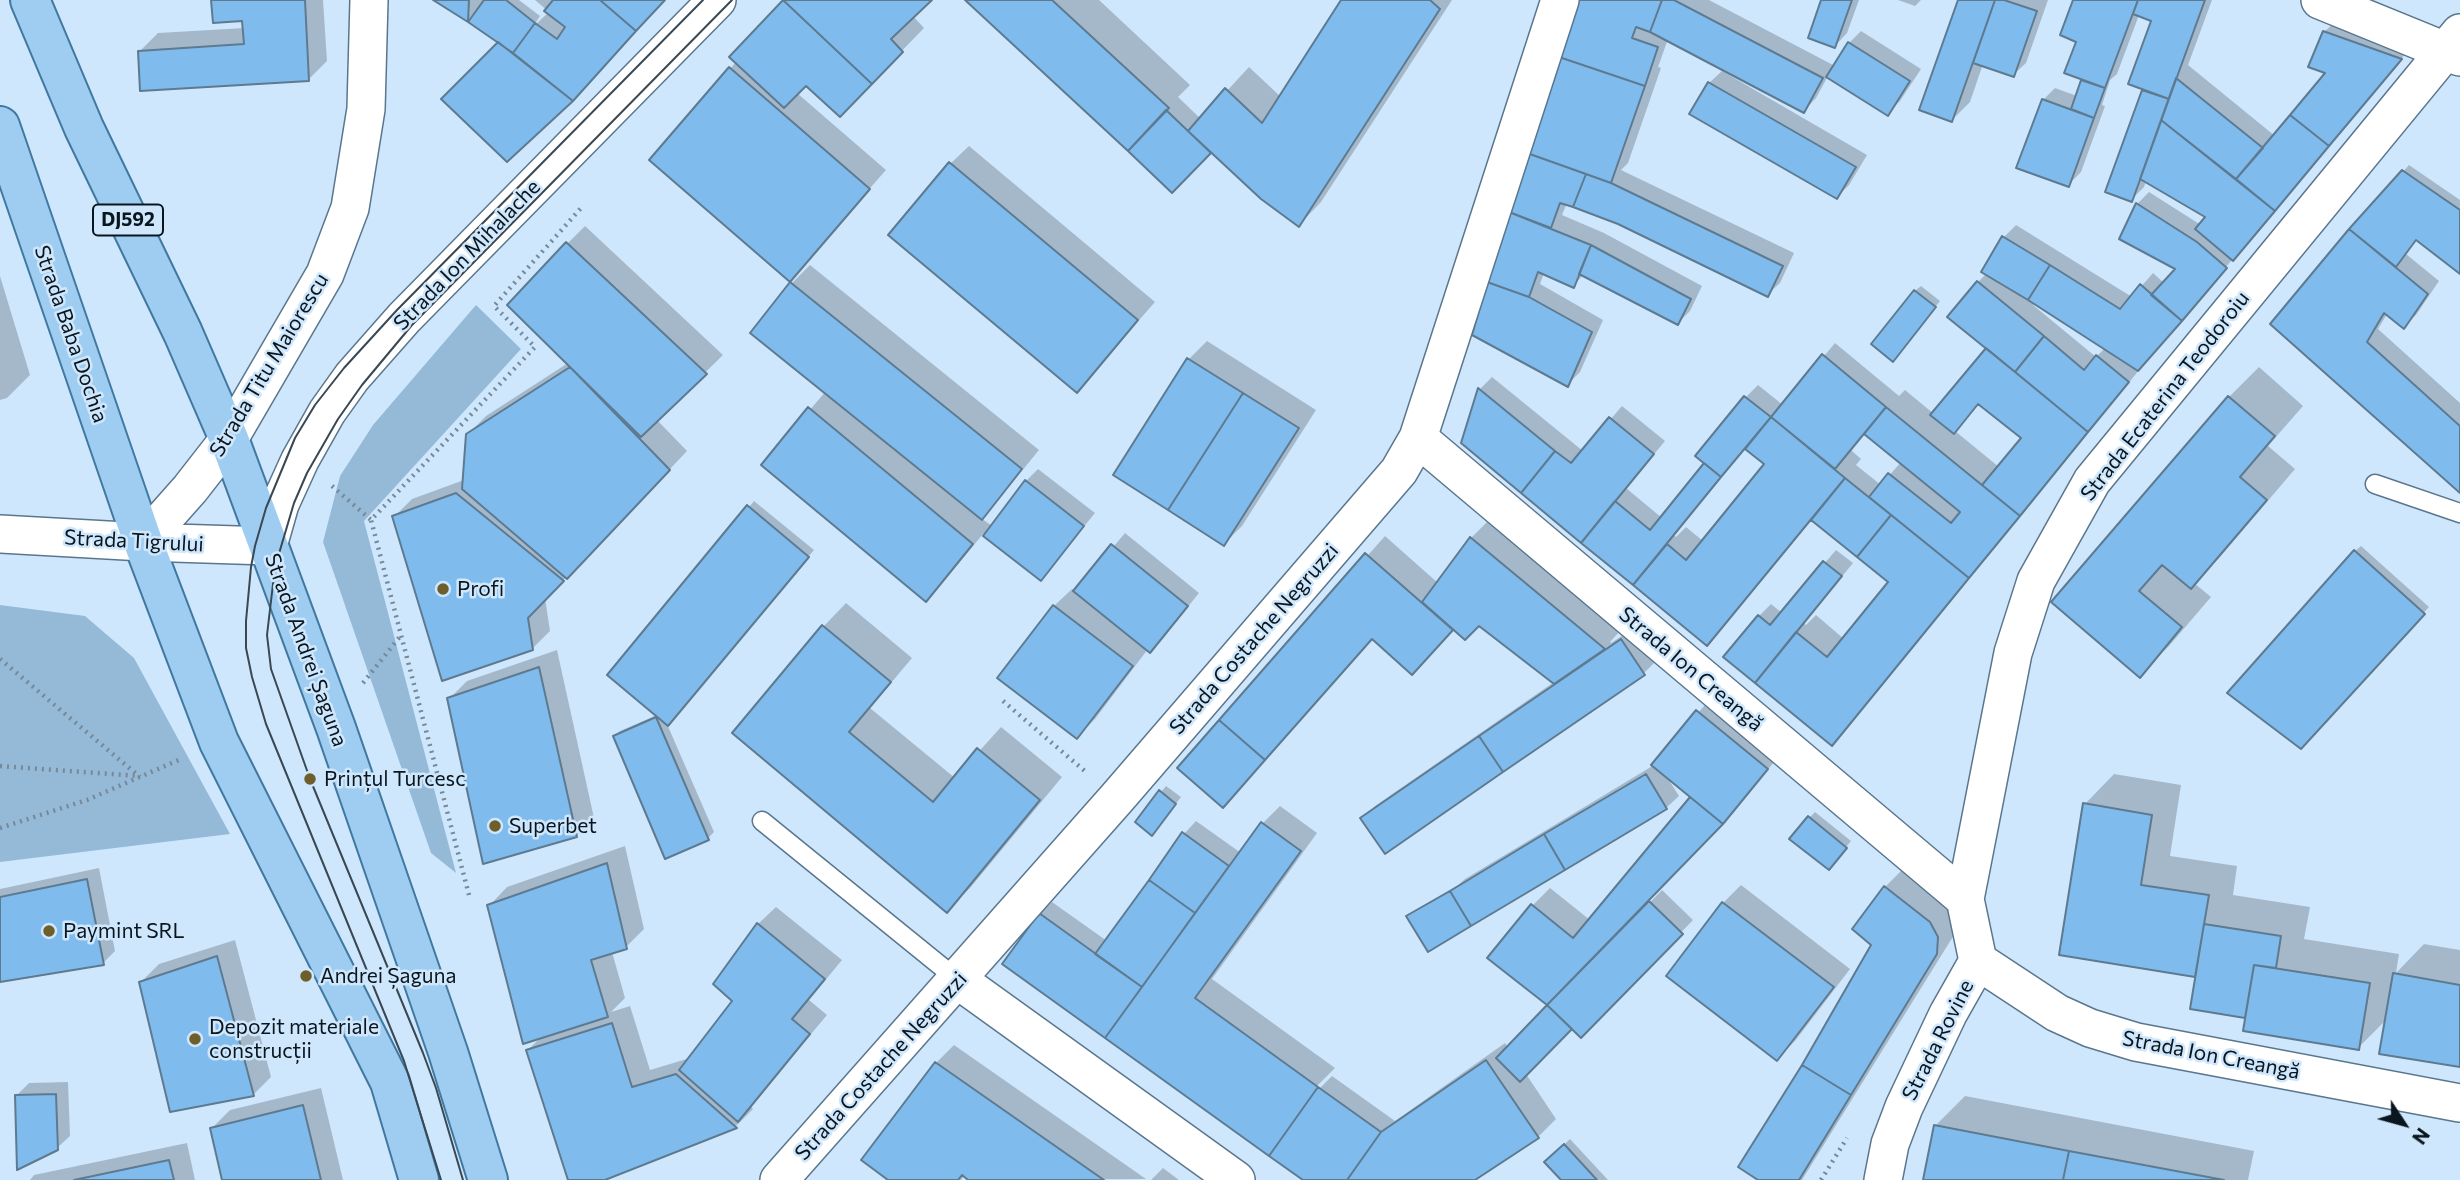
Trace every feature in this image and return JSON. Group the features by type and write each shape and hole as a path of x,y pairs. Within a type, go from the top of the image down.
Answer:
{"main road":[{"name":"DJ592","path":"30,0 84,128 183,333 229,439"},
{"name":"Strada Baba Dochia","path":"0,126 143,542"},
{"name":"Strada Andrei Șaguna","path":"229,439 338,734 448,1052 488,1180"},
{"path":"143,542 219,743 390,1082 419,1180"}],"street":[{"name":"Strada Titu Maiorescu","path":"143,542 190,489 229,439 326,274 350,208 366,109 369,0"},
{"name":"Strada Ion Mihalache","path":"268,546 280,504 300,460 327,412 352,377 414,308 717,0"},
{"name":"Strada Costache Negruzzi","path":"779,1180 958,980 1399,471 1418,438 1560,0"},
{"path":"2320,0 2455,47"},
{"name":"Strada Ecaterina Teodoroiu","path":"1965,899 2012,653 2036,581 2092,481 2455,47"},
{"name":"Strada Ion Creangă","path":"1418,438 1965,899"},
{"name":"Strada Tigrului","path":"0,534 268,546"},
{"name":"Strada Rovine","path":"1883,1180 1890,1144 1904,1107 1948,1014 1978,961 1965,899"},
{"name":"Strada Ion Creangă","path":"1978,961 2057,1013 2090,1028 2136,1042 2460,1103"},
{"path":"958,980 1236,1180"}],"lane":[{"path":"2375,484 2460,513"},
{"path":"762,821 958,980"}],"path":[{"path":"371,520 535,347 494,306 581,208"},
{"path":"324,479 371,520 469,895"},
{"path":"360,687 402,634"},
{"path":"0,659 140,776"},
{"path":"1003,701 1117,798"},
{"path":"0,828 87,800 183,757"},
{"path":"0,766 140,776"}],"shaded area":[{"path":"476,305 521,349 364,521 456,873 431,853 323,542 340,476 373,425"},
{"path":"0,605 85,616 134,658 230,834 0,862"}],"building":[{"path":"211,0 305,0 309,81 140,91 138,51 244,44 242,21 213,23"},
{"path":"433,0 469,0 468,22"},
{"path":"484,0 506,0 535,23 513,53 468,22"},
{"path":"553,0 600,0 636,31 573,101 513,53 535,23 557,39 565,27 544,11"},
{"path":"600,0 665,0 636,31"},
{"path":"783,0 932,0 891,39 903,52 872,84"},
{"path":"783,0 872,84 840,117 806,86 784,108 729,57"},
{"path":"965,0 1052,0 1169,108 1128,151"},
{"path":"1341,0 1430,0 1440,9 1299,227 1261,199 1188,131 1225,88 1262,123"},
{"path":"1576,0 1662,0 1650,32 1636,27 1632,38 1658,47 1645,86 1556,56"},
{"path":"1662,0 1674,0 1823,78 1804,113 1650,32"},
{"path":"1821,0 1852,0 1835,48 1808,38"},
{"path":"1958,0 1995,0 1952,122 1919,110"},
{"path":"1995,0 2004,0 2037,11 2014,77 1973,63"},
{"path":"2073,0 2138,0 2105,88 2064,73 2076,42 2060,35"},
{"path":"2138,0 2205,0 2169,99 2128,84 2151,21 2133,14"},
{"path":"2323,31 2402,59 2329,146 2290,115 2325,73 2308,67"},
{"path":"498,42 573,101 507,162 441,99"},
{"path":"1848,42 1910,81 1888,116 1826,77"},
{"path":"1556,56 1645,86 1611,183 1527,153"},
{"path":"729,67 870,189 790,282 649,160"},
{"path":"2176,78 2263,148 2236,179 2161,120"},
{"path":"2081,80 2105,88 2094,118 2071,109"},
{"path":"1708,82 1856,167 1837,199 1689,114"},
{"path":"2142,90 2169,99 2132,202 2105,192"},
{"path":"2042,99 2094,118 2069,187 2016,168"},
{"path":"1166,110 1211,153 1172,193 1128,151"},
{"path":"2290,115 2329,146 2275,211 2236,179"},
{"path":"2161,120 2275,211 2233,261 2195,229 2205,217 2140,179"},
{"path":"1527,153 1586,174 1573,207 1560,203 1551,228 1509,212"},
{"path":"949,162 1138,320 1077,393 888,235"},
{"path":"2402,170 2460,210 2460,274 2416,240 2396,267 2349,229"},
{"path":"1586,174 1611,183 1783,266 1768,297 1618,224 1573,207"},
{"path":"2136,203 2197,242 2227,268 2182,321 2151,295 2175,269 2119,239"},
{"path":"1509,212 1591,245 1574,288 1538,272 1529,297 1487,282"},
{"path":"2349,229 2428,294 2404,329 2384,313 2367,342 2460,426 2460,493 2270,324"},
{"path":"2002,236 2050,265 2028,300 1981,272"},
{"path":"566,242 707,374 641,437 507,305"},
{"path":"1591,245 1691,299 1678,325 1579,274"},
{"path":"2050,265 2120,309 2140,284 2182,321 2138,371 2028,300"},
{"path":"1977,281 2044,336 2015,372 1947,317"},
{"path":"790,282 1022,469 982,520 750,333"},
{"path":"1487,282 1529,297 1592,332 1568,387 1472,335"},
{"path":"1914,290 1936,307 1893,362 1871,344"},
{"path":"2044,336 2084,370 2096,355 2129,382 2088,432 2015,372"},
{"path":"1986,348 2088,432 2020,516 1982,485 2021,438 1978,404 1954,434 1930,415"},
{"path":"1822,354 1886,407 1835,469 1771,417"},
{"path":"1187,358 1243,393 1168,510 1113,475"},
{"path":"570,367 670,470 567,579 462,489 466,434"},
{"path":"1478,388 1555,451 1521,493 1461,443"},
{"path":"1243,393 1299,428 1224,546 1168,510"},
{"path":"1744,396 1771,417 1721,477 1695,456"},
{"path":"2228,396 2275,436 2240,477 2267,500 2191,589 2162,565 2139,591 2182,627 2140,678 2051,602"},
{"path":"808,407 973,544 926,602 761,465"},
{"path":"1886,407 2020,516 1969,578 1869,497 1888,473 1951,523 1960,512 1864,434"},
{"path":"1609,417 1654,454 1581,543 1521,493 1555,451 1571,463"},
{"path":"1771,417 1845,478 1707,646 1633,585 1667,544 1686,560 1764,464 1745,449"},
{"path":"1704,463 1721,477 1633,585 1581,543 1615,501 1650,530"},
{"path":"1845,478 1891,515 1857,557 1811,520"},
{"path":"1025,480 1084,526 1041,581 983,536"},
{"path":"456,493 564,581 528,618 533,650 442,681 392,516"},
{"path":"747,505 809,557 668,726 607,675"},
{"path":"1891,515 1969,578 1832,746 1755,683 1796,632 1827,657 1888,582 1857,557"},
{"path":"1470,537 1605,649 1554,684 1479,626 1465,640 1422,602"},
{"path":"1111,544 1188,606 1150,653 1073,591"},
{"path":"2354,550 2425,614 2301,749 2227,693"},
{"path":"1365,553 1453,630 1412,675 1372,639 1265,760 1219,720"},
{"path":"1823,561 1842,576 1755,683 1723,657 1758,615 1770,625"},
{"path":"1053,605 1133,666 1077,739 997,678"},
{"path":"822,625 891,682 849,732 933,802 977,748 1040,800 947,913 732,733"},
{"path":"1621,639 1645,675 1503,772 1479,736"},
{"path":"539,667 577,837 483,864 447,698"},
{"path":"1696,710 1768,769 1723,824 1651,765"},
{"path":"656,717 709,840 665,859 613,736"},
{"path":"1219,720 1265,760 1223,808 1177,768"},
{"path":"1479,736 1503,772 1385,854 1360,818"},
{"path":"1646,774 1667,809 1565,870 1544,834"},
{"path":"1159,790 1176,804 1152,836 1135,822"},
{"path":"1690,797 1723,824 1547,1005 1487,958 1531,904 1573,938"},
{"path":"2083,803 2152,815 2141,885 2209,895 2195,977 2059,955"},
{"path":"1808,816 1847,848 1829,870 1789,839"},
{"path":"1261,822 1301,851 1195,998 1318,1087 1269,1156 1105,1038"},
{"path":"1182,832 1229,866 1195,913 1149,880"},
{"path":"1544,834 1565,870 1471,926 1450,891"},
{"path":"607,863 627,949 591,960 608,1017 523,1044 487,905"},
{"name":"Paymint SRL","path":"87,879 104,965 0,982 0,897"},
{"path":"1149,880 1195,913 1142,987 1095,954"},
{"path":"1884,886 1930,922 1938,937 1937,954 1851,1095 1802,1065 1871,945 1852,929"},
{"path":"1450,891 1471,926 1428,952 1406,916"},
{"path":"1649,901 1683,934 1581,1038 1547,1005"},
{"path":"1722,902 1834,987 1777,1061 1666,976"},
{"path":"1039,913 1142,987 1105,1038 1002,964"},
{"path":"757,923 825,979 792,1019 810,1034 738,1122 679,1070 732,1001 713,984"},
{"path":"2204,924 2281,936 2276,968 2254,965 2245,1018 2190,1009"},
{"name":"Depozit materiale construcții","path":"217,956 254,1096 170,1112 139,982"},
{"path":"2254,965 2370,983 2359,1050 2243,1031"},
{"path":"2393,973 2460,985 2460,1067 2379,1054"},
{"path":"1547,1005 1572,1029 1520,1082 1496,1058"},
{"path":"612,1023 632,1087 676,1074 737,1128 605,1180 568,1180 526,1050"},
{"path":"1486,1060 1539,1138 1475,1180 1347,1180 1381,1132"},
{"path":"935,1062 1104,1180 968,1180 962,1175 958,1180 888,1180 861,1160"},
{"path":"1802,1065 1851,1095 1799,1180 1758,1180 1738,1167"},
{"path":"1318,1087 1381,1132 1347,1180 1303,1180 1269,1156"},
{"path":"56,1094 58,1150 17,1170 15,1095"},
{"path":"303,1105 321,1180 222,1180 210,1128"},
{"path":"1934,1125 2069,1151 2063,1180 1923,1180"},
{"path":"1564,1144 1597,1180 1561,1180 1544,1162"},
{"path":"2069,1151 2224,1180 2063,1180"},
{"path":"169,1160 174,1180 74,1180"}],"tram line":[{"path":"441,1180 404,1061 266,724 252,677 246,648 246,621 255,546 266,508 295,438 315,405 344,368 397,310 703,0"},
{"path":"463,1180 423,1053 310,779 271,669 267,635 275,567 294,503 307,473 338,419 362,385 412,325 732,0"}],"place":[{"name":"Profi","path":"443,589"},
{"name":"Prințul Turcesc","path":"310,779"},
{"name":"Superbet","path":"495,826"},
{"name":"Paymint SRL","path":"49,931"},
{"name":"Andrei Șaguna","path":"306,976"},
{"name":"Depozit materiale construcții","path":"195,1039"}]}
